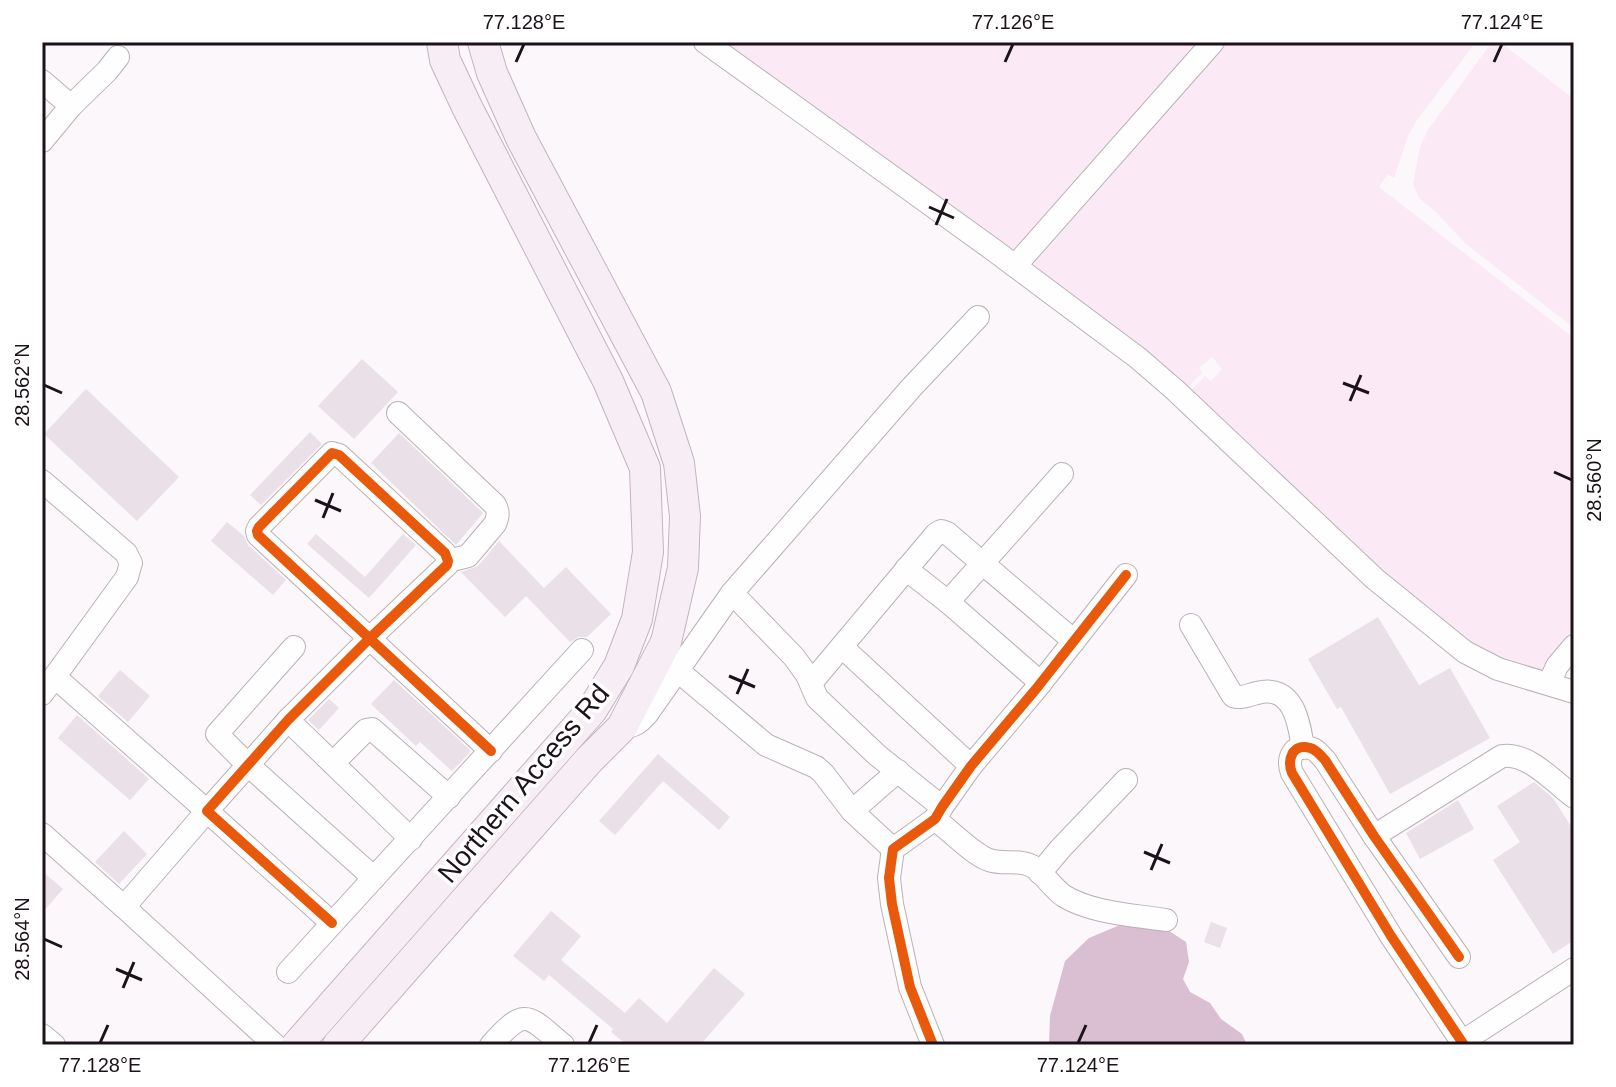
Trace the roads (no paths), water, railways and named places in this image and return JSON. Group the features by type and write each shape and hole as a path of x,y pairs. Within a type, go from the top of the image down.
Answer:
{"main road":[{"name":"Northern Access Rd","path":"297,1045 592,710 619,666 637,619 648,552 645,468 608,381 467,107 445,60 442,42"},
{"name":"Northern Access Rd","path":"338,1045 589,760 622,727 666,642 683,568 685,516 679,463 656,392 521,138 492,73 483,42"},
{"path":"565,740 589,760"}],"street":[{"path":"705,42 1138,358 1375,579 1439,632 1482,662 1574,692"},
{"path":"1015,266 1213,42"},
{"path":"42,141 118,57"},
{"path":"42,81 71,106"},
{"path":"622,727 638,724 647,714 732,593 911,388 978,317"},
{"path":"398,413 498,510 495,524 468,556 448,561"},
{"path":"124,907 288,720 370,638 444,569 448,561 445,553 421,529 339,455 332,453 259,527 257,533 370,638 491,751"},
{"path":"948,602 1062,474"},
{"path":"42,481 126,553 131,563 127,577 49,685 207,811 332,923"},
{"path":"811,683 941,531 1074,641"},
{"path":"906,569 1041,683"},
{"path":"933,1045 910,987 894,918 889,878 893,849 938,813 971,766 1126,575"},
{"path":"732,593 794,657 817,698 898,771 983,858 1035,868 1060,893 1083,905 1166,920"},
{"path":"1191,625 1233,696 1240,698 1270,691 1286,699 1300,726 1303,748"},
{"path":"1549,684 1557,666 1574,646"},
{"path":"294,647 217,733 218,736 374,878"},
{"path":"842,647 971,766"},
{"path":"288,972 582,650"},
{"path":"677,670 766,745 816,767 852,811 893,849"},
{"path":"288,720 411,839"},
{"path":"333,763 366,730 372,729 449,797"},
{"path":"1459,957 1325,760 1309,747 1297,750 1289,758 1292,773 1391,936 1463,1043 1574,969"},
{"path":"1374,836 1502,756 1524,758 1574,797"},
{"path":"852,811 898,771"},
{"path":"1040,873 1126,780"},
{"path":"42,834 275,1045"},
{"path":"491,1045 508,1026 523,1018 537,1023 563,1045"},
{"path":"42,1035 54,1045"}]}
